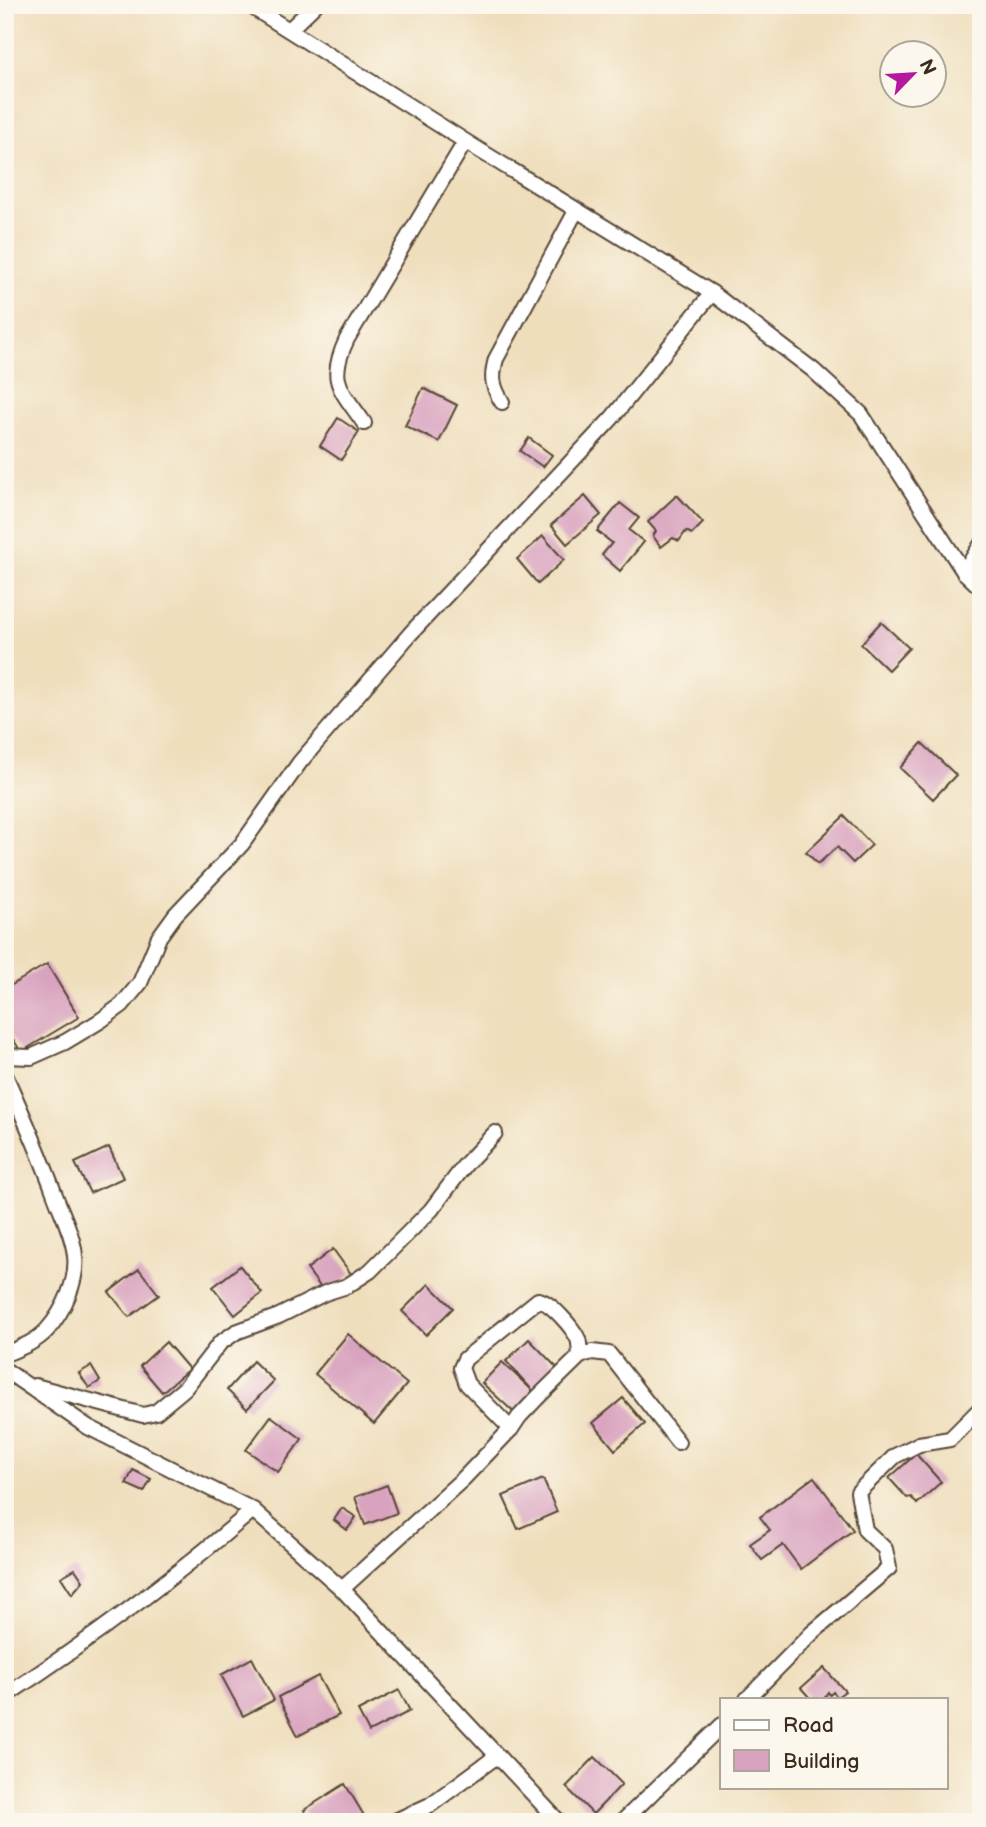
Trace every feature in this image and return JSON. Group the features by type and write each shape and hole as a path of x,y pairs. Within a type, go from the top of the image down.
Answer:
{"street":[{"path":"249,5 465,142 712,293 813,370 861,414 964,572 981,588"},
{"path":"289,30 316,5"},
{"path":"364,423 342,391 337,376 337,360 465,142"},
{"path":"502,402 492,387 496,359 576,211"},
{"path":"5,1056 31,1057 100,1021 122,1005 140,983 159,937 175,915 242,844 300,762 410,634 612,418 712,293"},
{"path":"964,572 981,545"},
{"path":"5,1075 30,1130 67,1226 75,1257 72,1284 62,1308 46,1331 26,1346 5,1354"},
{"path":"20,1381 143,1415 156,1412 185,1388 220,1343 236,1332 324,1293 347,1286 370,1271 431,1210 465,1165 495,1133"},
{"path":"512,1430 467,1384 461,1368 466,1359 538,1300 550,1304 574,1333 578,1339 580,1356"},
{"path":"342,1589 464,1478 580,1356 592,1352 609,1354 678,1442"},
{"path":"5,1370 88,1427 253,1510 342,1589 559,1822"},
{"path":"748,1698 812,1633 889,1568 884,1549 865,1530 858,1492 895,1456 919,1444 950,1439 981,1408"},
{"path":"5,1696 66,1656 182,1571 253,1510"},
{"path":"622,1822 720,1727"},
{"path":"393,1822 430,1805 498,1756"}],"building":[{"path":"423,388 457,405 439,442 405,426"},
{"path":"338,418 359,432 341,460 320,446"},
{"path":"529,438 552,455 543,467 520,451"},
{"path":"677,495 703,523 692,534 686,531 679,541 673,538 661,547 653,536 656,531 648,522"},
{"path":"585,496 601,515 567,544 551,525"},
{"path":"620,503 639,518 629,530 644,542 620,571 602,555 612,543 597,531"},
{"path":"543,536 564,560 538,584 517,559"},
{"path":"881,622 909,648 888,670 861,644"},
{"path":"922,743 956,775 933,799 900,768"},
{"path":"844,816 872,845 853,863 837,847 818,864 806,852"},
{"path":"47,964 79,1017 21,1052 5,1026 5,989"},
{"path":"109,1147 123,1178 90,1193 75,1163"},
{"path":"333,1249 351,1274 325,1293 307,1269"},
{"path":"240,1266 262,1293 235,1315 213,1287"},
{"path":"139,1269 159,1295 129,1317 109,1292"},
{"path":"429,1284 453,1308 426,1335 402,1311"},
{"path":"348,1334 407,1384 374,1424 315,1374"},
{"path":"529,1339 563,1374 519,1417 482,1383 502,1362 533,1391 506,1361"},
{"path":"166,1342 189,1369 162,1392 140,1366"},
{"path":"253,1361 274,1381 247,1409 227,1390"},
{"path":"91,1366 100,1381 89,1388 79,1373"},
{"path":"623,1398 645,1424 615,1450 593,1423"},
{"path":"271,1416 302,1439 278,1472 246,1450"},
{"path":"916,1454 941,1482 917,1504 911,1497 907,1498 889,1478"},
{"path":"133,1470 151,1479 144,1492 126,1484"},
{"path":"814,1477 853,1530 801,1569 783,1545 762,1560 750,1544 770,1530 760,1517"},
{"path":"543,1479 557,1512 518,1529 503,1496"},
{"path":"387,1485 397,1513 365,1525 355,1497"},
{"path":"342,1508 356,1517 347,1530 334,1520"},
{"path":"75,1569 83,1581 72,1594 61,1577"},
{"path":"252,1658 274,1700 243,1716 221,1675"},
{"path":"824,1668 845,1691 837,1697 833,1692 830,1695 828,1692 825,1696 828,1698 810,1698 801,1688"},
{"path":"318,1676 339,1715 298,1736 278,1697"},
{"path":"399,1690 410,1711 369,1732 358,1711"},
{"path":"595,1757 622,1784 593,1814 566,1787"},
{"path":"345,1784 368,1822 311,1822 304,1810"}]}
